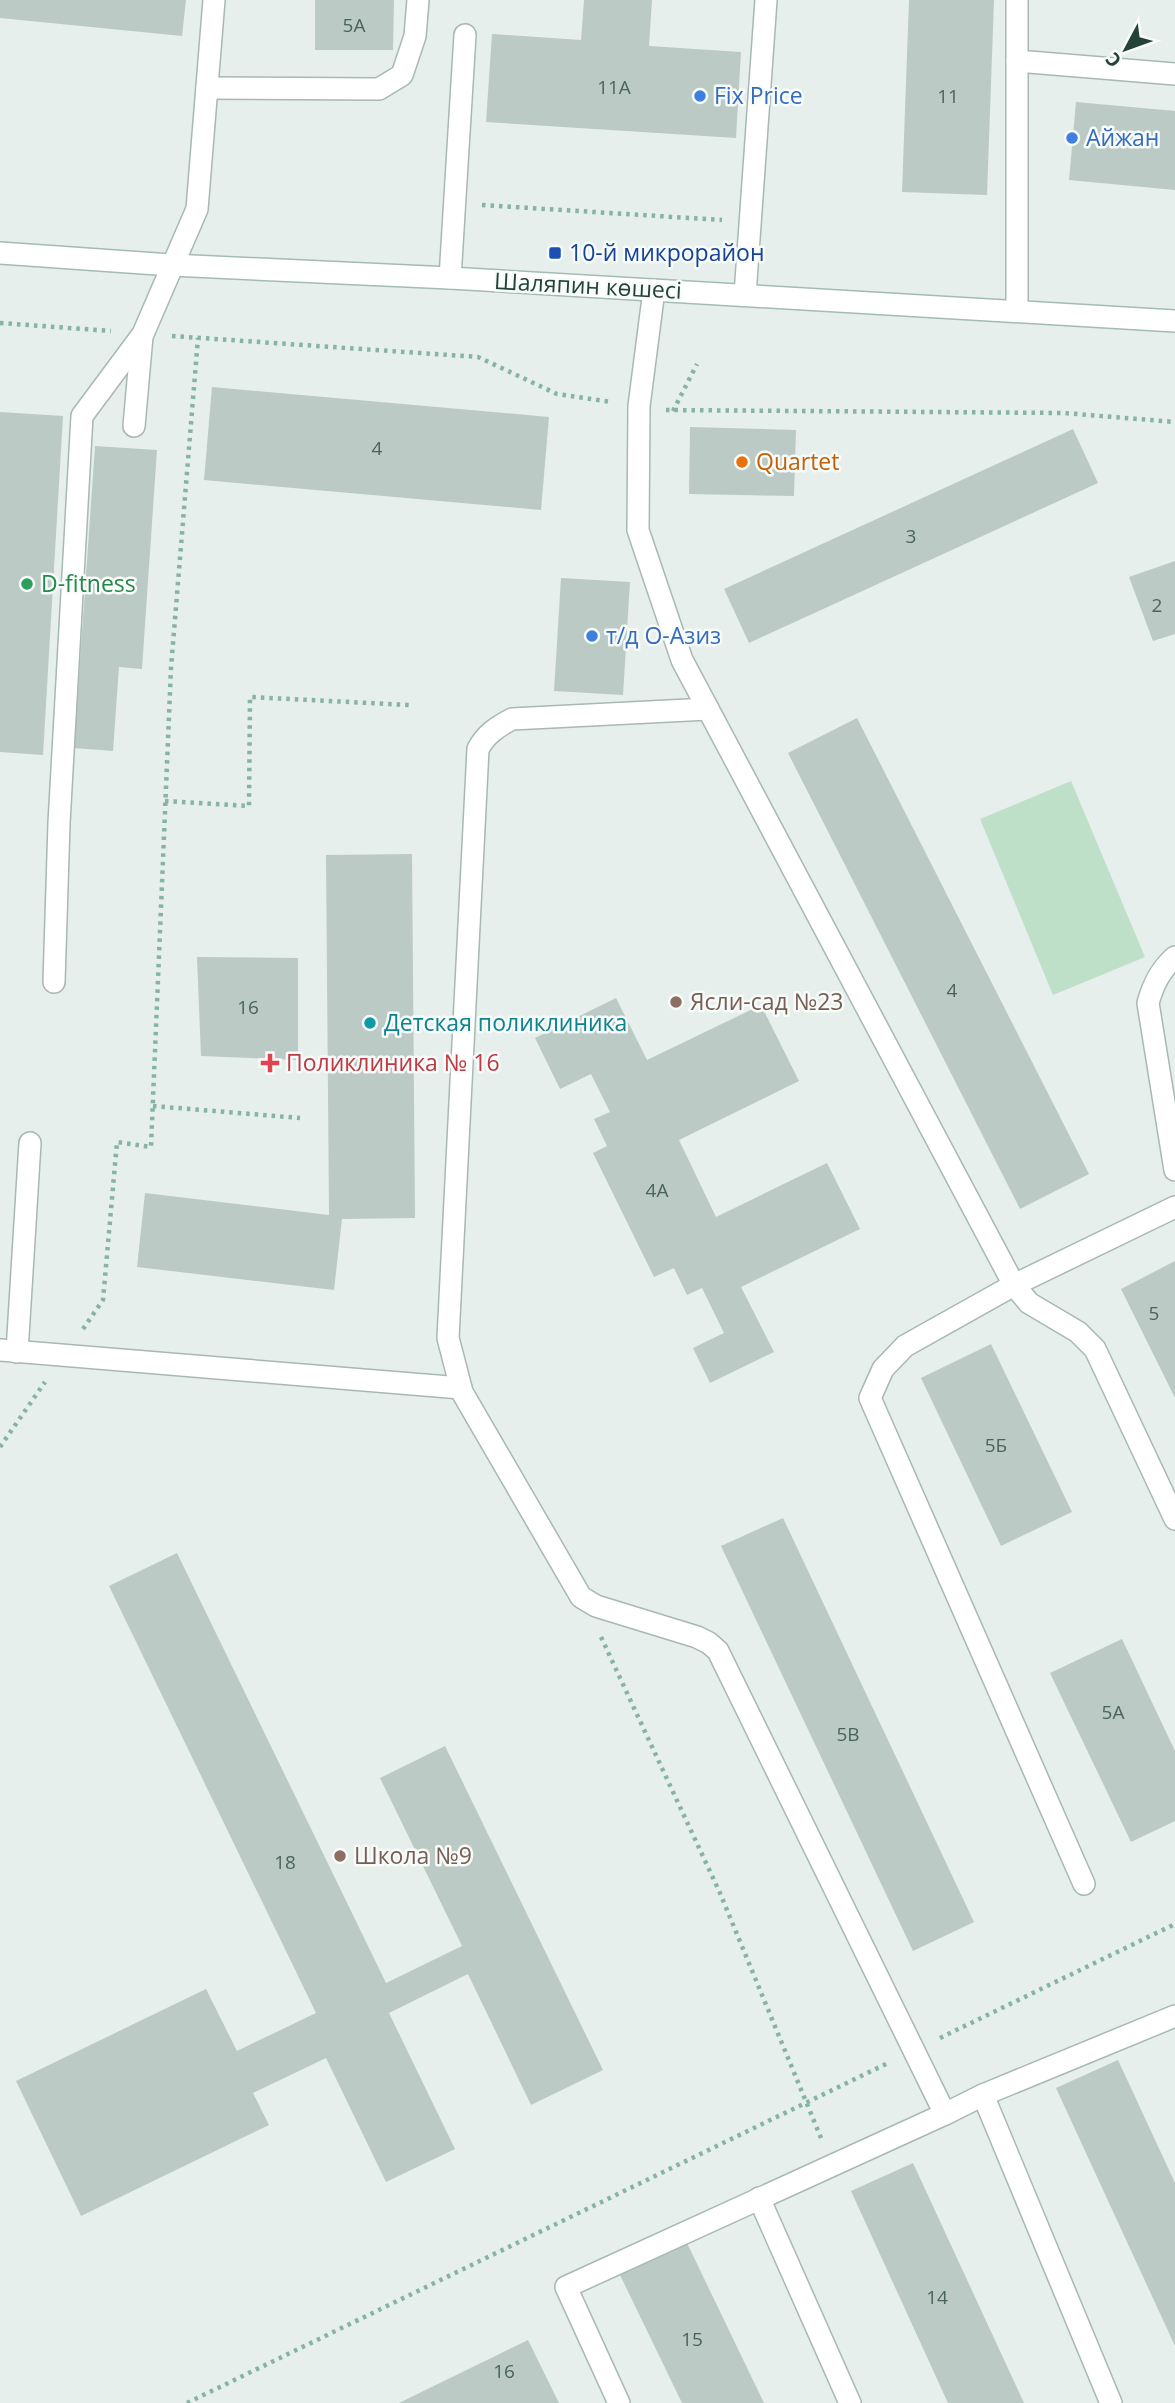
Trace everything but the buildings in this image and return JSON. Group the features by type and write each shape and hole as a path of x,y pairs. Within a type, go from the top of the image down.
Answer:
{"main road":[{"path":"54,982 59,823 82,416 143,334 197,209 214,0"},
{"path":"207,88 379,89 402,75 415,36 418,0"},
{"path":"745,295 766,0"},
{"path":"1017,0 1017,312"},
{"path":"450,278 465,36"},
{"path":"1017,61 1175,74"},
{"name":"Шаляпин көшесі","path":"0,253 171,265 450,278 1175,321"},
{"path":"654,290 639,406 638,530 682,660 1014,1285 1029,1303 1079,1332 1095,1349 1175,1519"},
{"path":"134,426 143,334"},
{"path":"708,709 512,719 495,728 478,749 448,1338 461,1388 583,1599 596,1606 697,1637 718,1651 944,2114"},
{"path":"1175,957 1154,983 1148,1003 1175,1170"},
{"path":"30,1143 8,1351 461,1388"},
{"path":"1084,1884 870,1398 883,1369 905,1346 1014,1285 1175,1207"},
{"path":"619,2403 566,2287 983,2095 1175,2016"},
{"path":"983,2095 1111,2403"},
{"path":"759,2198 850,2403"}],"path":[{"path":"455,203 750,222"},
{"path":"0,323 478,357 557,394 673,411 1065,413 1175,422"},
{"path":"106,1275 117,1142 151,1147 171,668 198,338"},
{"path":"673,411 697,363"},
{"path":"165,801 249,806 250,697 409,705"},
{"path":"153,1107 300,1118"},
{"path":"583,1599 720,1893 832,2165"},
{"path":"187,2403 1175,1924"}],"green space":[{"path":"1071,781 1145,957 1053,995 980,819"}],"place":[{"name":"Fix Price","path":"700,96"},
{"name":"Айжан","path":"1072,138"},
{"name":"10-й микрорайон","path":"555,253"},
{"name":"Quartet","path":"742,462"},
{"name":"D-fitness","path":"27,584"},
{"name":"т/д О-Азиз","path":"592,636"},
{"name":"Ясли-сад №23","path":"676,1002"},
{"name":"Детская поликлиника","path":"370,1023"},
{"name":"Поликлиника № 16","path":"270,1063"},
{"name":"Школа №9","path":"340,1856"}]}
